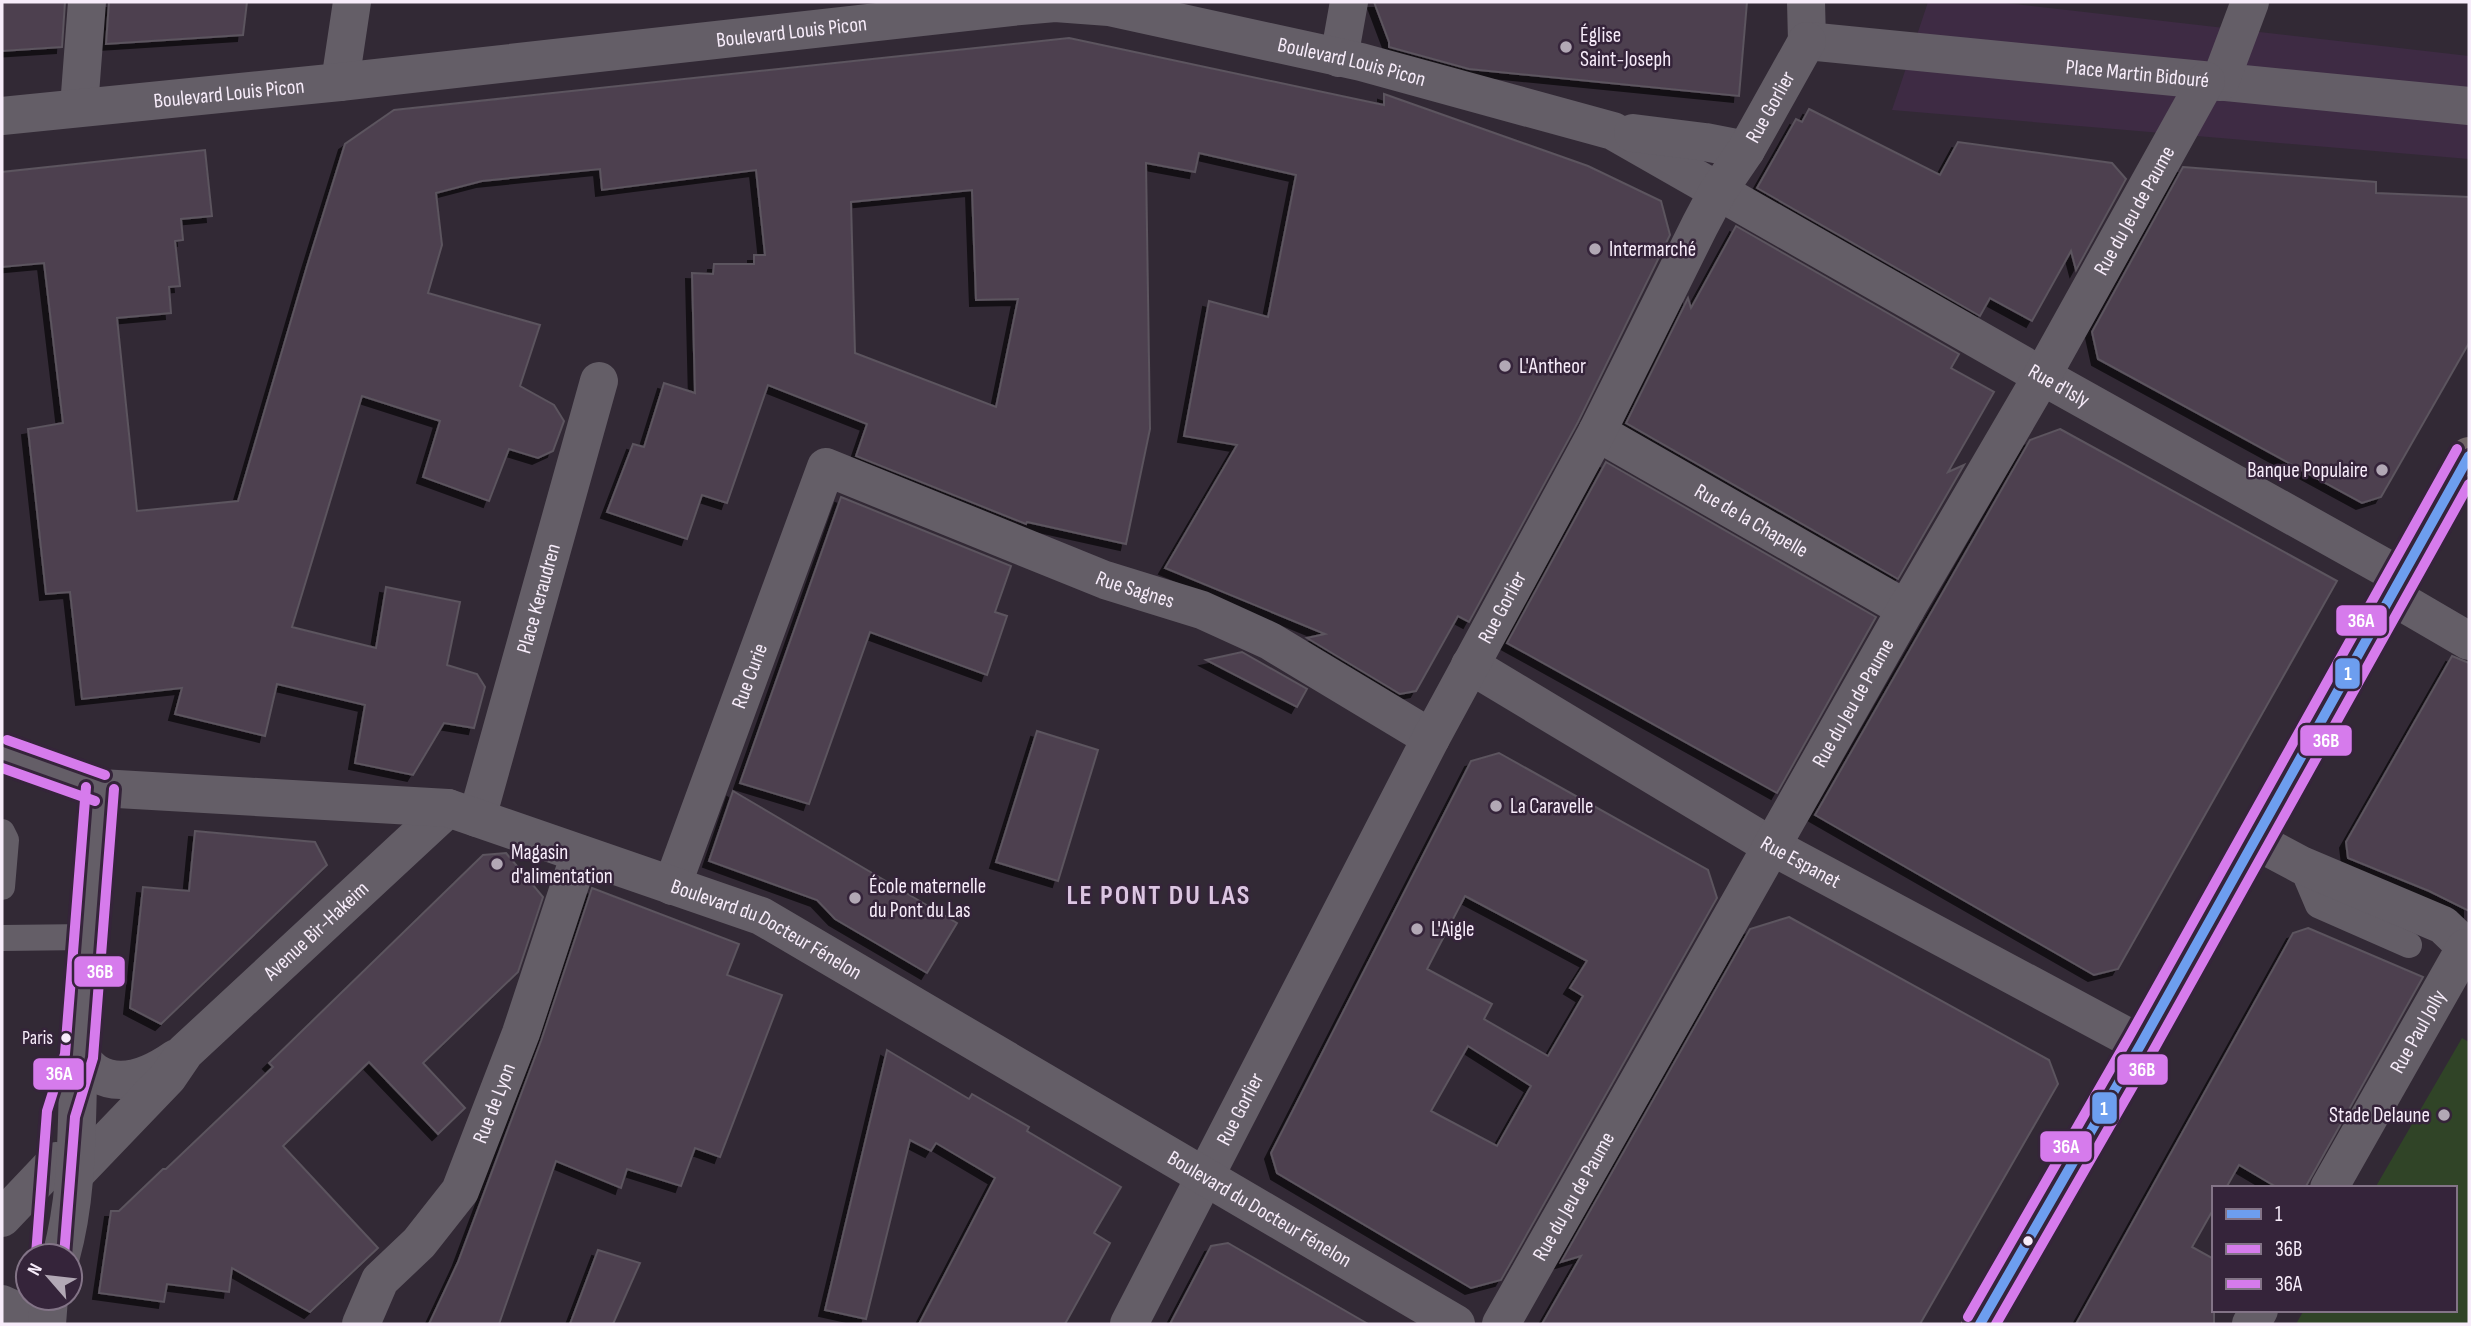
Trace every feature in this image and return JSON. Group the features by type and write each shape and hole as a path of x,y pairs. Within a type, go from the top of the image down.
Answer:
{"main road":[{"path":"1980,1324 2141,1044 2469,456"}],"street":[{"path":"79,107 87,2"},
{"path":"340,82 352,2"},
{"path":"1339,58 1349,2"},
{"path":"1806,2 1807,41"},
{"name":"Rue du Jeu de Paume","path":"1502,1324 1906,609 2213,81 2249,2"},
{"name":"Boulevard Louis Picon","path":"2,116 340,82 1055,3 1109,7 1339,58 1613,131 1705,142 1746,150"},
{"name":"Place Martin Bidouré","path":"1807,41 2469,106"},
{"name":"Rue Gorlier","path":"1129,1324 1431,738 1597,432 1718,191 1746,150 1807,41"},
{"name":"Boulevard Louis Picon","path":"1613,131 1718,191"},
{"name":"Rue d'Isly","path":"1718,191 2042,376 2395,585 2469,641"},
{"name":"Place Keraudren","path":"463,813 599,382"},
{"name":"Rue de la Chapelle","path":"1597,432 1906,609"},
{"name":"Rue Sagnes","path":"826,467 1105,580 1202,610 1270,641 1431,738"},
{"name":"Rue Curie","path":"672,886 826,467"},
{"name":"Rue Espanet","path":"1470,665 1771,846 2141,1044"},
{"name":"Boulevard du Docteur Fénelon","path":"2,753 100,788 463,813 761,916 1456,1324"},
{"path":"52,1242 64,1168 78,1110 79,1057 100,788"},
{"name":"Avenue Bir-Hakeim","path":"79,1057 95,1072 116,1080 140,1077 160,1069 185,1052 463,813"},
{"path":"2254,840 2301,865 2443,925 2467,949"},
{"name":"Rue de Lyon","path":"361,1324 380,1280 419,1243 460,1191 521,1032 580,854"},
{"name":"Rue Paul Jolly","path":"2330,1186 2467,949"},
{"name":"Avenue Bir-Hakeim","path":"2,1218 168,1077 185,1052"},
{"path":"64,1168 67,1233 65,1242"},
{"path":"2,1304 32,1324"}],"lane":[{"path":"2,832 6,840 2,887"},
{"path":"2301,865 2318,905 2409,945"},
{"path":"2,938 88,937"}],"shaded area":[{"path":"1928,2 1998,2 2469,56 2469,159 1892,110"}],"green space":[{"name":"Stade Delaune","path":"2462,1038 2469,1042 2469,1324 2296,1324 2303,1312 2457,1312 2457,1186 2376,1186"}],"building":[{"path":"2,2 65,2 62,47 2,51"},
{"path":"109,2 247,2 243,35 106,44"},
{"name":"Église Saint-Joseph","path":"1374,2 1747,2 1739,96 1469,69 1389,47"},
{"path":"1069,38 1384,105 1384,94 1588,166 1661,201 1670,235 1578,422 1469,622 1458,616 1416,691 1400,694 1307,638 1325,634 1165,568 1237,445 1184,436 1209,301 1268,317 1296,175 1199,153 1195,172 1146,163 1150,429 1126,544 1027,522 1026,524 856,456 867,424 768,385 727,503 702,495 687,539 607,512 633,444 644,447 664,383 695,393 692,273 713,274 714,264 754,264 754,255 765,255 756,170 602,190 600,169 482,181 436,193 442,245 428,293 540,325 520,386 554,405 564,421 553,451 538,458 509,449 489,501 423,477 440,421 362,396 292,627 376,648 386,587 460,602 447,665 477,674 485,687 474,728 444,723 413,775 355,763 365,705 277,684 265,736 175,714 182,688 82,699 70,592 46,594 28,429 63,423 44,263 2,267 2,172 205,150 212,216 181,219 183,240 175,241 180,286 169,287 171,313 117,318 137,511 238,501 345,144 394,110","holes":["972,190 976,300 1018,299 996,407 855,353 851,202"]},
{"path":"1809,109 1940,175 1958,142 2112,163 2126,179 2076,270 2071,251 2032,321 1990,298 1980,316 1757,188 1796,119 1802,122"},
{"path":"2183,167 2376,182 2376,193 2469,197 2469,343 2381,497 2362,503 2098,359 2092,332"},
{"path":"1736,226 1959,354 1951,368 1994,392 1948,472 1964,465 1898,579 1626,423 1688,298 1691,308"},
{"path":"2060,429 2337,581 2118,969 2094,975 1815,815 2030,440"},
{"path":"1606,462 1876,617 1777,793 1507,643"},
{"path":"841,497 1011,566 995,612 1007,616 987,675 870,632 809,804 740,783"},
{"path":"1242,652 1307,689 1297,707 1206,660"},
{"path":"2452,656 2469,663 2469,911 2429,891 2348,858 2346,842"},
{"path":"1037,731 1098,750 1058,881 996,862"},
{"path":"1499,753 1708,870 1717,898 1501,1280 1471,1288 1277,1173 1271,1153 1471,761","holes":["1465,896 1587,961 1570,988 1583,996 1548,1056 1484,1019 1492,1004 1427,969","1468,1046 1531,1086 1497,1146 1431,1111"]},
{"path":"733,791 957,923 927,973 835,919 817,900 709,861"},
{"path":"195,831 315,842 327,865 161,1024 130,1008 143,887 189,891"},
{"path":"506,853 543,897 518,972 423,1063 465,1108 438,1134 369,1062 283,1146 378,1248 310,1312 232,1268 229,1292 167,1284 164,1302 99,1293 111,1211 119,1211 273,1067 269,1063 483,855"},
{"path":"592,888 739,944 727,975 782,995 720,1157 695,1148 681,1186 627,1169 621,1188 556,1161 499,1324 429,1324 458,1262 541,1041"},
{"path":"1789,917 2049,1060 2058,1084 1920,1324 1542,1324 1581,1256 1561,1262 1750,929"},
{"path":"2308,928 2423,977 2306,1186 2275,1186 2239,1165 2227,1186 2212,1186 2212,1212 2192,1247 2212,1258 2214,1324 2076,1324 2293,933"},
{"path":"887,1050 969,1099 972,1094 1029,1127 1027,1131 1121,1187 1094,1233 1110,1243 1065,1324 919,1324 995,1178 936,1143 931,1151 910,1140 866,1319 825,1310"},
{"path":"1228,1243 1368,1324 1170,1324 1211,1246"},
{"path":"598,1250 640,1263 613,1324 570,1324"}],"transit line":[{"name":"36A","path":"1968,1317 2129,1037 2457,449"},
{"name":"1","path":"1980,1324 2141,1044 2469,456"},
{"name":"36B","path":"1996,1324 2153,1051 2469,484"},
{"name":"36A","path":"7,740 105,775"},
{"name":"36B","path":"2,768 95,801"},
{"name":"36A","path":"37,1242 47,1111 65,1054 86,787"},
{"name":"36B","path":"65,1242 75,1117 93,1058 114,789"}],"place":[{"name":"Église Saint-Joseph","path":"1566,47"},
{"name":"Intermarché","path":"1595,249"},
{"name":"L'Antheor","path":"1505,366"},
{"name":"Banque Populaire","path":"2382,470"},
{"name":"La Caravelle","path":"1496,806"},
{"name":"Magasin d'alimentation","path":"497,864"},
{"name":"École maternelle du Pont du Las","path":"855,898"},
{"name":"L'Aigle","path":"1417,929"},
{"name":"Paris","path":"66,1038"},
{"name":"Stade Delaune","path":"2444,1115"}],"district":[{"name":"LE PONT DU LAS","path":"1159,895"}]}
